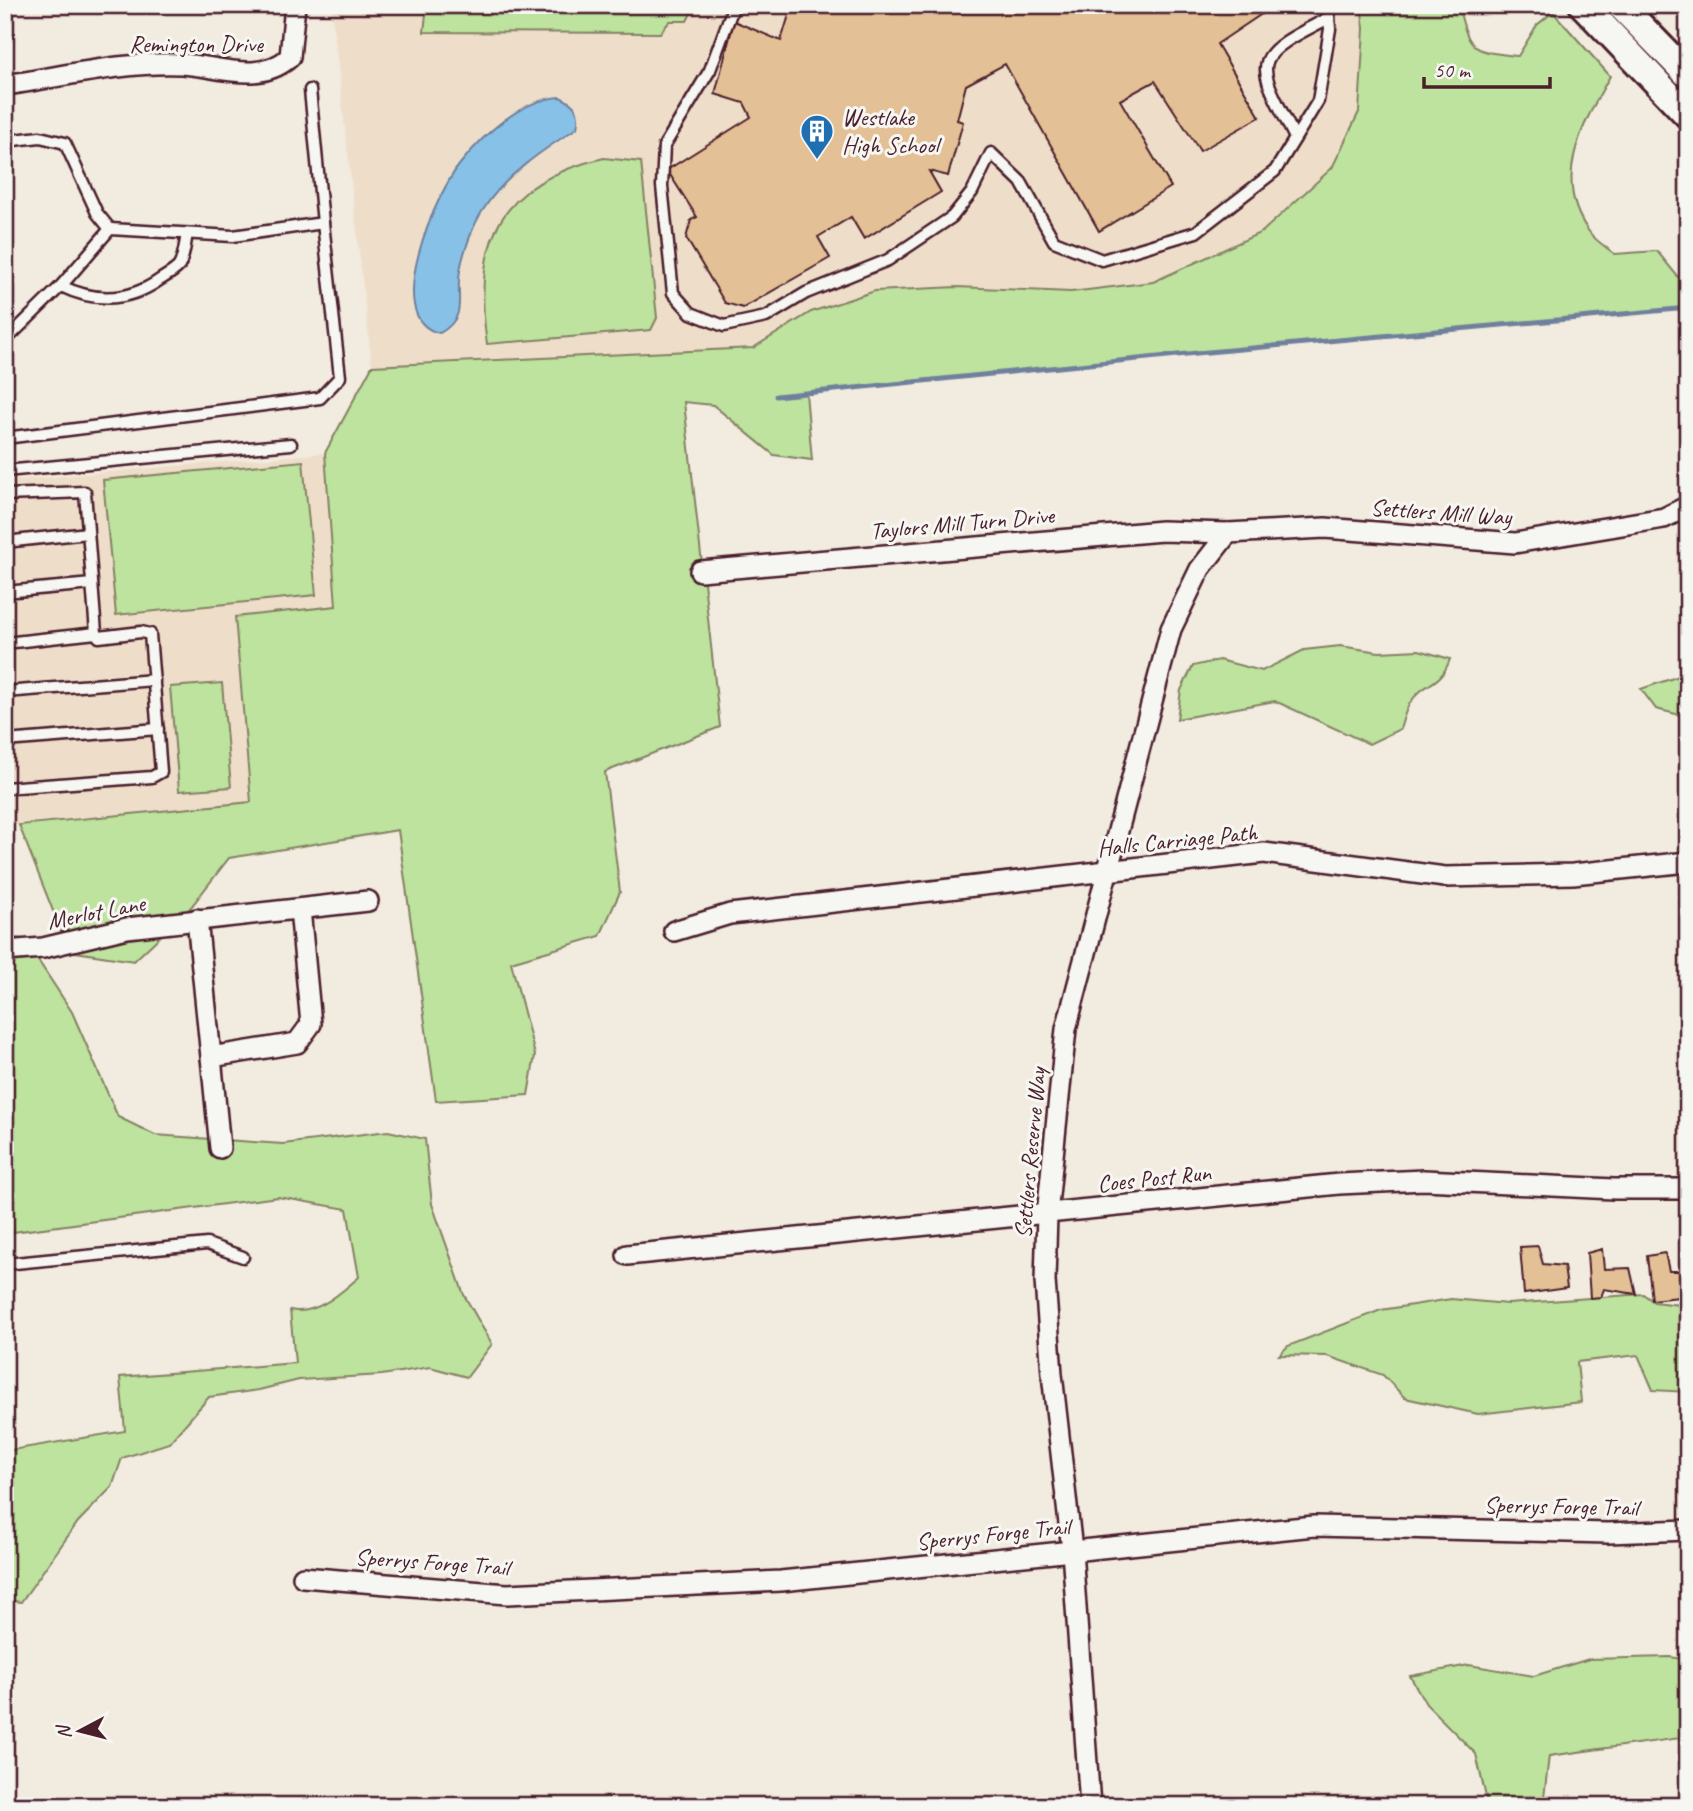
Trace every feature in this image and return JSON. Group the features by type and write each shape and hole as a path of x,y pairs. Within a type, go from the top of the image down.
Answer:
{"main road":[{"path":"1583,5 1688,115"},
{"path":"1620,5 1684,63"}],"street":[{"name":"Remington Drive","path":"5,85 108,70 180,64 233,71 261,72 277,68 289,57 295,5"},
{"path":"1656,84 1684,63"},
{"name":"Settlers Mill Way","path":"1228,533 1325,528 1515,543 1664,518 1688,506"},
{"name":"Taylors Mill Turn Drive","path":"700,571 1162,530 1228,533"},
{"name":"Settlers Reserve Way","path":"1090,1806 1072,1550 1045,1281 1047,1215 1066,1029 1171,629 1200,569 1228,533"},
{"name":"Halls Carriage Path","path":"674,931 730,914 1264,853 1445,877 1573,874 1688,862"},
{"name":"Merlot Lane","path":"5,951 43,948 127,928 368,901"},
{"path":"211,1057 296,1043 312,1024 300,909"},
{"path":"197,919 220,1148"},
{"name":"Coes Post Run","path":"626,1255 1339,1184 1424,1180 1614,1189 1688,1189"},
{"name":"Sperrys Forge Trail","path":"303,1577 507,1594 780,1581 1314,1526 1608,1533 1688,1530"}],"lane":[{"path":"734,5 710,70 664,145 662,186 673,293 691,313 724,326 766,317 806,293 888,260 938,228 952,217 972,192 991,153 1021,182 1054,241 1102,260 1196,232 1275,171 1318,102 1330,29 1328,5"},
{"path":"1295,138 1264,75 1265,63 1273,50 1284,42 1329,18"},
{"path":"5,438 320,398 340,377 310,90"},
{"path":"5,141 40,137 65,143 97,212 110,229 233,236 323,223"},
{"path":"5,341 61,286 110,229"},
{"path":"61,286 79,295 102,299 128,297 154,284 178,267 187,234"},
{"path":"5,471 292,444"},
{"path":"5,495 80,490 85,492 96,633 99,637 141,632 150,634 161,772 158,775 5,788"},
{"path":"5,542 88,534"},
{"path":"5,592 92,584"},
{"path":"5,643 96,633"},
{"path":"5,692 154,680"},
{"path":"5,741 158,729"},
{"path":"5,1264 207,1244 243,1256"}],"shaded area":[{"path":"331,5 1361,5 1364,28 1359,112 1332,168 1262,232 1153,282 1071,292 957,287 811,312 753,348 372,366"},
{"path":"325,453 336,607 235,618 251,802 5,825 5,481"}],"green space":[{"path":"427,5 695,5 687,21 670,21 660,33 424,32"},
{"path":"1361,5 1458,5 1466,32 1475,46 1490,53 1518,56 1537,25 1553,12 1610,76 1590,113 1575,153 1572,193 1578,213 1592,236 1615,254 1657,251 1678,277 1688,281 1688,308 1197,353 806,393 812,460 774,455 713,405 684,402 720,727 605,772 620,892 600,936 511,962 535,1055 528,1095 436,1101 398,830 229,858 191,907 134,961 69,951 19,825 251,802 235,617 336,606 325,453 372,366 753,348 811,312 875,291 957,287 1071,292 1153,282 1262,232 1332,168 1359,112 1364,28"},
{"path":"604,158 641,162 657,318 651,330 487,344 483,307 484,275 490,246 500,221 517,200 539,183 568,169"},
{"path":"303,461 316,595 116,615 103,480"},
{"path":"1340,646 1379,652 1419,650 1450,659 1442,675 1421,690 1410,703 1400,729 1369,744 1275,701 1177,719 1181,690 1193,666 1219,660 1262,671 1304,650"},
{"path":"1688,673 1688,717 1656,709 1641,689"},
{"path":"222,683 231,787 179,791 170,687"},
{"path":"5,937 24,939 72,1012 118,1117 155,1135 283,1144 388,1131 425,1139 432,1204 464,1295 492,1344 467,1377 430,1367 382,1375 299,1380 259,1390 209,1397 169,1443 122,1458 112,1487 78,1522 21,1602 5,1600 5,1451 125,1431 120,1377 295,1363 290,1310 310,1310 328,1302 359,1277 347,1209 278,1197 5,1233"},
{"path":"1643,1294 1654,1302 1688,1306 1688,1392 1653,1390 1638,1355 1577,1362 1581,1402 1478,1414 1405,1398 1383,1375 1327,1356 1279,1355 1288,1346 1381,1310 1451,1299 1508,1304"},
{"path":"1670,1657 1688,1660 1688,1737 1549,1756 1543,1806 1488,1806 1476,1754 1426,1704 1410,1676 1469,1665 1534,1676 1589,1659"}],"water":[{"path":"560,97 576,109 577,128 526,164 492,197 479,216 460,271 459,306 455,320 440,333 422,323 414,305 413,282 418,254 427,227 450,179 470,153 504,120 531,105"}],"building":[{"name":"Westlake High School","path":"792,5 1275,5 1217,44 1260,117 1200,151 1155,81 1120,100 1171,187 1099,231 1005,64 966,85 957,120 963,122 948,176 929,171 941,192 864,239 851,217 818,237 830,258 743,308 725,303 686,238 691,220 697,217 667,170 751,117 744,103 715,94 734,21 781,41"},
{"path":"1538,1246 1543,1264 1564,1266 1567,1288 1524,1294 1520,1247"},
{"path":"1602,1249 1604,1269 1630,1268 1636,1294 1604,1289 1601,1297 1590,1298 1587,1253"},
{"path":"1665,1253 1669,1271 1688,1271 1688,1296 1652,1300 1647,1256"}],"waterway":[{"path":"776,396 1197,353 1688,308"}],"place":[{"name":"Westlake High School","path":"817,161"}]}
